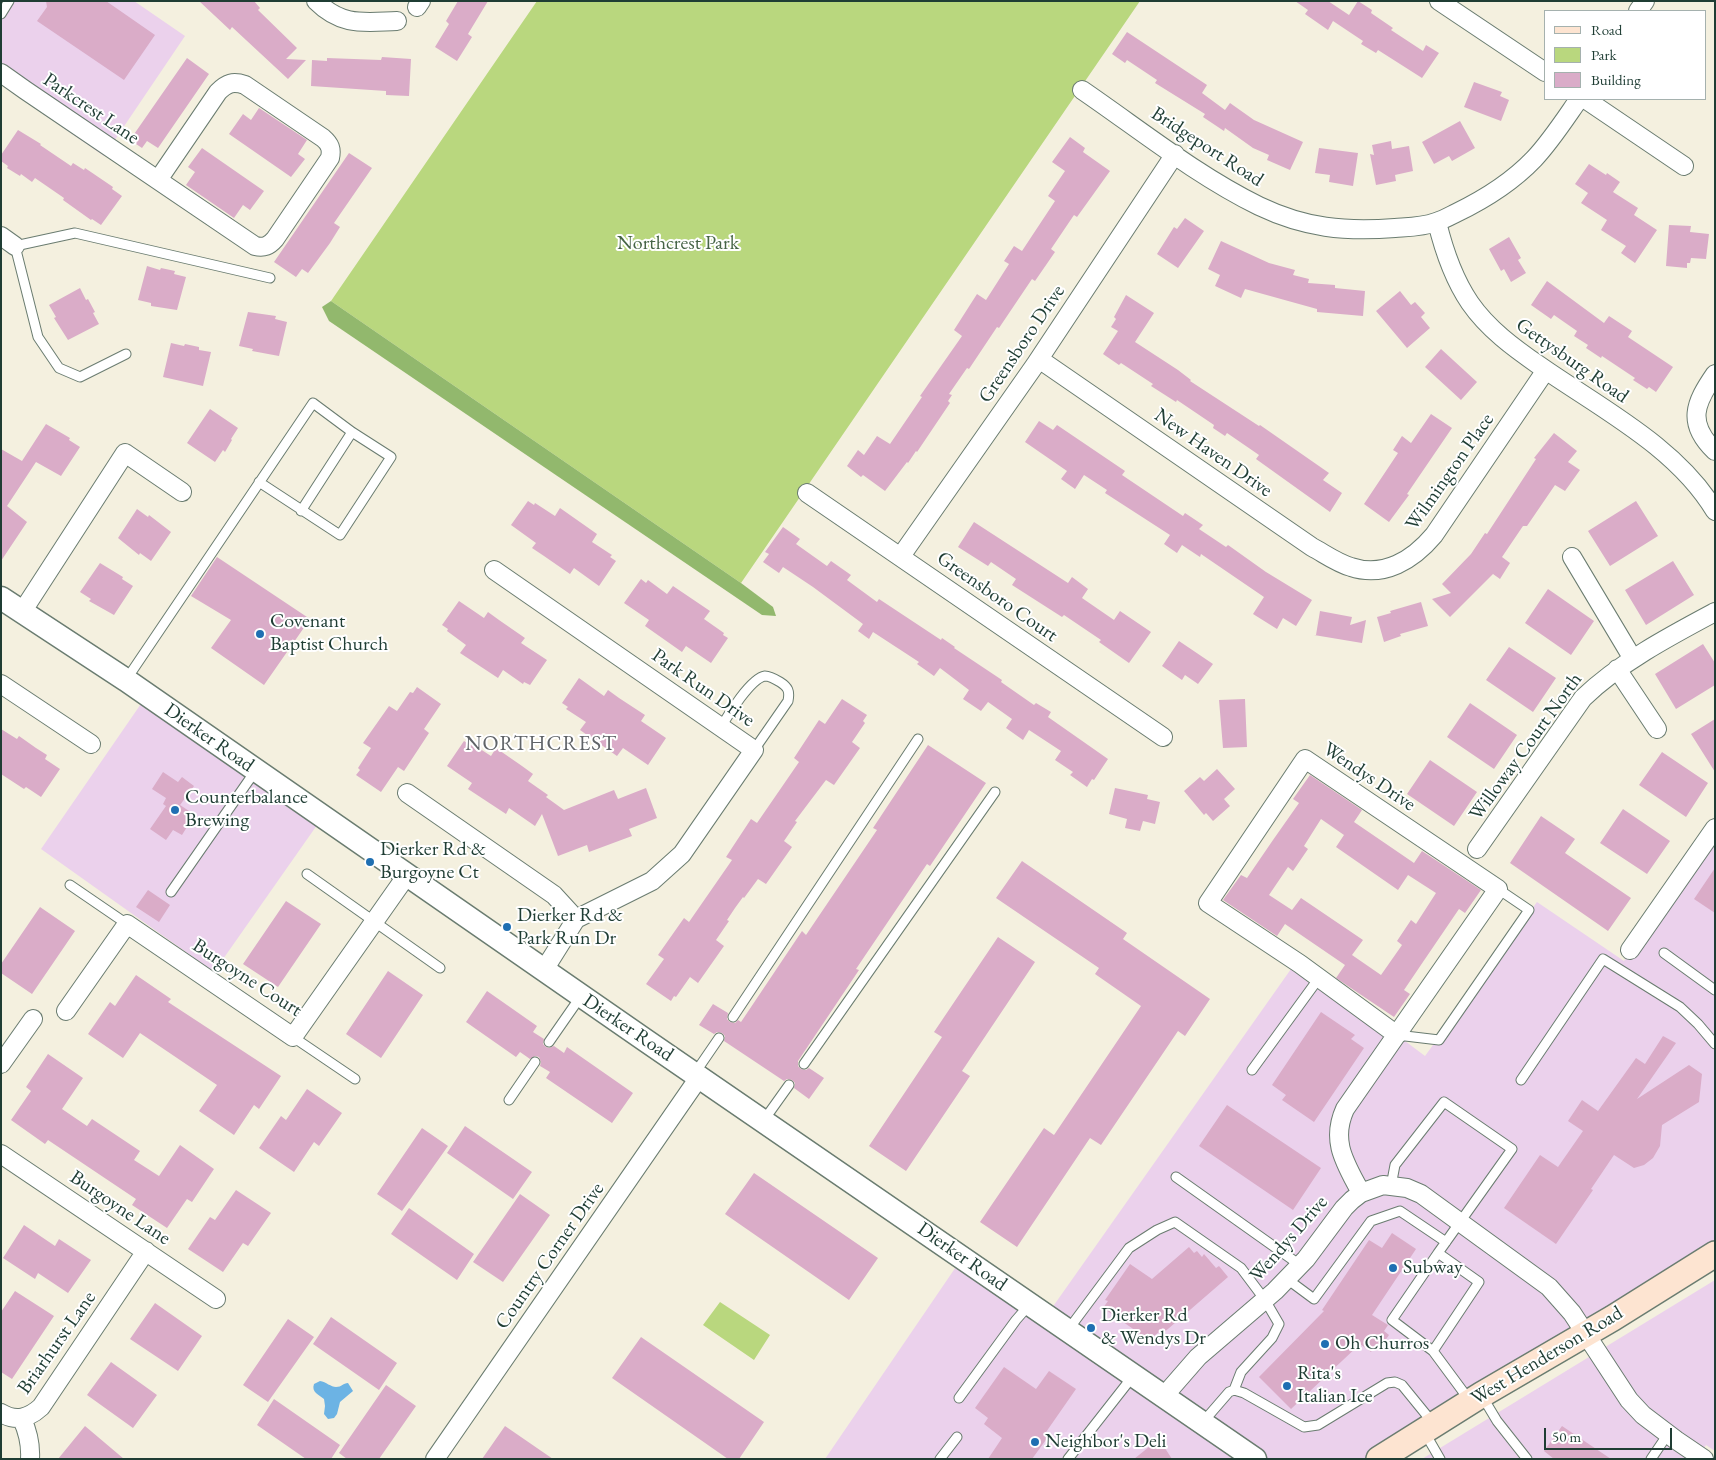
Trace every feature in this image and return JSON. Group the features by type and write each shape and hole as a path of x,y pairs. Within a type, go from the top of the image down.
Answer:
{"main road":[{"name":"West Henderson Road","path":"1379,1459 1476,1398 1586,1334 1715,1254"}],"street":[{"path":"316,1 339,18 358,22 397,21"},
{"path":"1439,1 1544,71"},
{"name":"Parkcrest Lane","path":"1,73 158,180 255,246 263,247 270,245 275,239 330,158 331,151 329,143 245,85 235,82 225,84 218,92 158,180"},
{"name":"Bridgeport Road","path":"1082,90 1222,186 1260,206 1292,219 1327,228 1370,230 1415,227 1437,222 1479,202 1509,182 1534,159 1552,138 1578,100"},
{"path":"1586,100 1684,166"},
{"name":"Greensboro Drive","path":"901,556 1039,359 1175,154"},
{"name":"Gettysburg Road","path":"1437,222 1451,269 1459,287 1470,304 1497,333 1546,370 1639,433 1671,459 1707,498 1715,511"},
{"name":"New Haven Drive","path":"1039,359 1312,547 1351,568 1368,570"},
{"name":"Wilmington Place","path":"1368,570 1393,566 1412,557 1422,548 1438,528 1546,370"},
{"path":"1715,374 1699,399 1696,414 1701,432 1715,451"},
{"path":"22,612 126,453 182,492"},
{"name":"Greensboro Court","path":"807,493 1163,736"},
{"path":"1572,557 1633,659"},
{"name":"Park Run Drive","path":"494,570 754,750 682,854 652,881 576,919"},
{"name":"Dierker Road","path":"1,598 126,680 581,996 1132,1373 1243,1453"},
{"name":"Willoway Court North","path":"1477,849 1583,698 1599,682 1633,659 1715,612"},
{"path":"1617,669 1657,730"},
{"path":"1,684 91,744"},
{"name":"Wendys Drive","path":"1397,1035 1319,978 1208,903 1305,760 1498,889"},
{"path":"408,792 554,895 576,919 544,970"},
{"path":"1630,950 1715,828"},
{"name":"Burgoyne Court","path":"127,924 293,1038 407,875"},
{"path":"1361,1193 1344,1162 1340,1148 1339,1122 1345,1109 1498,889"},
{"path":"66,1011 127,924"},
{"path":"1,1064 32,1019"},
{"name":"Country Corner Drive","path":"436,1459 697,1075"},
{"name":"Burgoyne Lane","path":"1,1154 216,1299"},
{"name":"Wendys Drive","path":"1164,1396 1198,1357 1287,1279 1344,1208 1361,1193 1375,1187 1391,1186 1407,1188 1421,1194 1548,1286 1565,1303 1629,1400 1668,1434 1704,1459"},
{"name":"Briarhurst Lane","path":"30,1459 28,1432 22,1418 33,1415 41,1407 146,1251"},
{"path":"1,1414 7,1417 22,1418"}],"lane":[{"path":"1,14 10,1"},
{"path":"126,354 80,377 59,368 38,337 8,241 75,233 270,278"},
{"path":"126,680 312,403 352,432 391,456 340,535 259,482"},
{"path":"301,511 352,432"},
{"path":"721,727 731,711 762,676 768,676 786,686 790,693 788,701 754,750"},
{"path":"733,1017 918,739"},
{"path":"171,892 256,770"},
{"path":"804,1064 996,792"},
{"path":"307,874 440,968"},
{"path":"70,885 127,924"},
{"path":"1397,1035 1439,1040 1529,910 1498,889"},
{"path":"1664,953 1715,990"},
{"path":"1521,1080 1603,959 1680,1007 1715,1044"},
{"path":"1252,1070 1319,978"},
{"path":"549,1042 581,996"},
{"path":"293,1038 355,1079"},
{"path":"697,1075 719,1038"},
{"path":"509,1100 535,1062"},
{"path":"764,1121 789,1085"},
{"path":"1391,1186 1395,1165 1444,1102 1512,1149 1392,1320 1433,1351 1497,1421 1508,1436 1512,1438 1527,1459"},
{"path":"1176,1177 1300,1265"},
{"path":"1287,1279 1314,1299 1371,1221 1400,1211 1446,1242"},
{"path":"1068,1330 1129,1248 1157,1230 1175,1222 1241,1268 1265,1300 1279,1324 1272,1338 1241,1372 1234,1390"},
{"path":"1433,1351 1479,1282 1438,1253"},
{"path":"959,1398 1016,1320 1030,1304"},
{"path":"1068,1459 1124,1387 1132,1373"},
{"path":"1202,1422 1228,1392 1234,1390 1244,1392 1304,1427 1318,1425 1387,1383 1394,1382 1402,1386 1429,1427 1440,1458"},
{"path":"1651,1459 1668,1434"},
{"path":"940,1459 957,1437"}],"shaded area":[{"path":"1,1 134,1 185,36 104,156 1,85"},
{"path":"145,698 322,818 214,972 41,849"},
{"path":"1715,828 1715,1254 1379,1459 825,1459 962,1258 1047,1315 1291,969 1397,1035 1425,1056 1537,902 1624,961"},
{"path":"1715,1280 1715,1451 1706,1445 1697,1459 1422,1459"}],"green space":[{"name":"Northcrest Park","path":"537,1 1140,1 741,583 331,301"},
{"path":"331,301 741,583 773,607 776,616 762,615 329,321 322,307"},
{"path":"720,1302 770,1335 754,1360 703,1325"}],"water":[{"path":"320,1381 336,1387 348,1383 353,1391 340,1402 334,1418 328,1419 324,1414 324,1399 316,1393 313,1387 314,1384"}],"building":[{"path":"46,1 106,1 155,35 124,80 37,21 47,7"},
{"path":"199,1 254,1 260,8 258,10 297,48 286,59 306,60 288,79 232,27 230,30"},
{"path":"458,1 488,1 468,34 472,37 457,61 435,47 449,24 446,21"},
{"path":"1295,1 1328,1 1349,15 1358,1 1372,10 1371,13 1393,28 1391,30 1423,51 1426,45 1439,53 1422,78 1378,50 1376,53 1361,44 1363,41 1333,21 1328,30 1305,14 1308,10"},
{"path":"1127,32 1207,85 1202,93 1225,110 1230,103 1254,120 1303,142 1290,170 1267,160 1269,155 1253,148 1225,128 1224,131 1203,117 1205,114 1155,83 1157,80 1127,60 1125,63 1112,54"},
{"path":"382,57 411,59 409,96 386,95 386,91 311,86 312,60 327,61 327,58 381,60"},
{"path":"187,58 209,74 158,148 147,141 142,148 130,140"},
{"path":"1474,82 1502,92 1500,96 1509,100 1501,121 1464,107"},
{"path":"259,108 307,140 298,154 305,159 291,177 229,134 243,114 251,120"},
{"path":"1460,121 1475,148 1452,161 1449,156 1434,164 1422,142"},
{"path":"18,130 71,166 73,163 84,170 85,168 113,187 112,189 122,196 101,225 91,220 35,178 32,182 21,174 20,176 7,168 8,166 1,161 1,155"},
{"path":"1070,137 1085,148 1083,152 1110,171 1077,217 1074,215 1051,249 1055,252 1035,281 1032,279 969,369 967,368 949,394 952,395 948,401 950,403 917,452 885,491 847,466 858,450 864,455 877,436 890,444 922,397 920,396 962,336 954,330 977,294 986,300 1009,264 1004,261 1014,246 1022,251 1055,201 1048,196 1065,171 1052,162"},
{"path":"1391,141 1392,149 1409,146 1413,171 1395,175 1396,181 1376,185 1370,154 1374,155 1372,145"},
{"path":"202,148 264,191 250,210 243,205 234,218 186,185 195,172 188,167"},
{"path":"1319,148 1358,153 1353,186 1329,182 1330,175 1315,173"},
{"path":"349,153 372,168 334,223 340,227 330,243 308,273 302,269 296,277 274,262"},
{"path":"1589,164 1620,182 1613,192 1638,208 1634,215 1657,230 1635,263 1621,253 1626,246 1601,230 1607,220 1581,203 1588,193 1575,184"},
{"path":"1185,218 1204,231 1178,268 1157,254 1174,227 1177,229"},
{"path":"1669,225 1691,226 1690,232 1709,234 1706,259 1691,258 1690,263 1687,263 1687,268 1666,266"},
{"path":"1509,237 1521,258 1518,260 1526,273 1511,282 1504,269 1501,271 1489,249"},
{"path":"1221,241 1269,263 1295,270 1293,275 1309,279 1308,283 1335,285 1335,288 1365,291 1363,316 1317,312 1317,309 1245,289 1241,298 1215,286 1220,275 1208,269"},
{"path":"147,266 160,270 161,268 175,271 174,274 186,277 177,310 151,306 151,303 138,300"},
{"path":"1547,281 1604,323 1609,316 1632,331 1628,337 1673,367 1656,392 1649,387 1647,389 1633,380 1635,378 1602,356 1601,358 1586,348 1588,345 1574,336 1577,331 1554,315 1551,319 1531,305"},
{"path":"80,288 95,312 93,313 99,324 68,340 54,318 56,317 49,305"},
{"path":"1400,291 1411,305 1415,302 1425,313 1421,317 1430,328 1407,348 1376,311"},
{"path":"1126,295 1154,313 1135,342 1178,370 1190,381 1260,425 1329,473 1323,480 1342,493 1330,512 1256,459 1259,455 1227,433 1225,436 1213,428 1214,425 1177,400 1176,402 1151,386 1153,384 1121,363 1119,365 1103,354 1118,331 1111,327 1116,319 1114,317"},
{"path":"248,312 276,316 275,319 287,322 279,356 252,351 253,349 239,346"},
{"path":"171,343 199,347 199,350 211,352 203,386 163,377"},
{"path":"1441,349 1477,382 1461,400 1425,367"},
{"path":"210,409 238,428 225,452 223,450 215,462 187,443"},
{"path":"1431,414 1452,428 1407,494 1409,495 1389,522 1364,504 1398,453 1393,450 1402,436 1411,443"},
{"path":"1039,421 1053,430 1057,425 1125,471 1122,475 1183,516 1185,513 1203,525 1199,529 1226,547 1228,545 1266,572 1312,600 1296,626 1283,618 1277,629 1253,614 1264,597 1201,554 1200,557 1182,545 1177,553 1164,544 1170,535 1105,493 1107,490 1084,475 1075,489 1061,479 1067,471 1025,442"},
{"path":"46,424 70,438 69,440 80,447 61,476 36,462 7,506 27,522 1,561 1,449 22,461"},
{"path":"1554,433 1577,451 1568,462 1580,470 1565,491 1555,485 1527,526 1523,526 1502,557 1510,563 1500,579 1493,574 1450,617 1432,599 1451,593 1442,584 1471,554 1485,533 1487,534 1536,459 1534,458"},
{"path":"528,501 534,505 535,503 555,516 560,508 597,534 592,542 612,555 610,557 616,561 599,586 574,568 570,574 532,548 536,543 511,525"},
{"path":"1636,501 1658,536 1610,566 1588,531"},
{"path":"137,509 148,517 149,515 171,532 151,561 140,553 139,555 118,538"},
{"path":"974,522 1068,583 1072,577 1088,589 1082,598 1114,620 1120,611 1151,632 1129,663 1099,642 1101,640 1064,615 1062,617 1012,585 1016,579 991,562 988,566 958,547"},
{"path":"783,527 800,539 796,544 827,566 831,561 851,575 847,580 877,602 879,599 941,640 942,638 1034,705 1036,703 1051,712 1048,717 1108,759 1094,780 1092,779 1087,787 1070,775 1073,772 1055,760 1061,751 1029,730 1023,740 1006,728 1012,719 988,702 981,711 963,699 969,690 940,668 934,676 917,664 919,662 873,632 869,639 858,631 863,624 813,587 783,567 779,573 763,562 769,554 765,552"},
{"name":"Covenant Baptist Church","path":"217,557 310,619 264,685 211,648 231,620 191,596"},
{"path":"1673,561 1694,595 1646,625 1625,590"},
{"path":"100,563 123,577 122,579 133,586 114,615 89,601 91,599 80,592"},
{"path":"641,579 646,583 648,580 667,594 673,586 710,611 704,619 728,638 711,663 686,646 682,652 645,626 649,620 624,603"},
{"path":"1548,589 1594,621 1571,655 1525,623"},
{"path":"459,601 484,618 488,612 525,638 521,643 547,660 530,685 524,682 523,684 503,670 498,678 460,653 466,645 442,625"},
{"path":"1421,602 1428,626 1400,634 1401,636 1384,642 1377,617"},
{"path":"1320,611 1352,617 1350,625 1366,620 1362,643 1314,635 1316,635"},
{"path":"1179,641 1213,664 1198,684 1185,675 1182,680 1162,666"},
{"path":"1703,644 1715,663 1715,685 1676,709 1655,674"},
{"path":"1509,647 1556,678 1533,712 1486,680"},
{"path":"579,678 604,696 608,690 645,715 641,721 666,738 648,765 623,748 617,756 580,730 586,722 566,709 568,707 562,703"},
{"path":"417,687 441,704 424,729 429,733 404,771 398,767 381,792 356,775 360,770 358,768 371,748 363,743 389,706 397,711 410,692 413,693"},
{"path":"842,699 867,715 863,721 865,723 852,742 860,748 834,785 826,780 795,821 797,822 784,841 792,847 766,884 758,879 735,908 716,940 724,946 698,983 690,977 671,1001 646,984 664,959 658,955 684,918 689,922 732,860 726,857 751,819 757,823 799,762 794,758 819,720 825,724"},
{"path":"1245,699 1247,747 1223,748 1219,700"},
{"path":"1470,703 1517,735 1494,769 1447,737"},
{"path":"1715,719 1715,772 1691,734"},
{"path":"1,729 17,739 19,736 47,755 45,759 60,769 41,797 26,787 24,789 1,774"},
{"path":"464,741 470,745 471,743 491,756 496,748 533,774 528,781 548,795 546,797 564,810 614,790 618,799 646,788 657,818 629,829 632,836 589,852 587,845 558,856 542,814 535,826 509,808 506,814 468,789 472,783 447,766"},
{"path":"928,745 986,783 930,866 927,864 856,969 859,970 798,1061 798,1066 801,1069 806,1070 809,1068 824,1078 809,1099 794,1088 795,1083 792,1080 787,1079 784,1081 724,1041 725,1036 722,1033 717,1032 714,1034 699,1025 713,1004 728,1013 727,1019 730,1022 735,1023 738,1020 741,1022 802,931 806,935 877,830 873,828"},
{"path":"1662,752 1708,783 1686,817 1639,785"},
{"path":"1430,760 1477,792 1454,826 1407,794"},
{"path":"1217,769 1235,789 1224,799 1230,806 1213,821 1206,813 1204,815 1184,791 1200,777 1204,781"},
{"name":"Counterbalance Brewing","path":"163,772 178,782 182,777 194,786 180,805 192,813 187,820 190,822 182,835 173,830 166,840 150,829 166,806 163,804 166,798 152,789"},
{"path":"1310,775 1362,810 1354,822 1414,863 1422,851 1481,890 1465,913 1459,909 1404,990 1410,994 1394,1017 1336,978 1345,965 1285,924 1277,936 1223,900 1241,875 1247,878 1299,803 1293,799","holes":["1321,819 1344,835 1336,847 1398,890 1408,875 1436,893 1416,924 1411,920 1397,941 1402,945 1381,975 1352,955 1363,940 1301,898 1292,910 1269,895 1288,867 1293,871 1308,849 1304,846"]},
{"path":"1115,788 1148,795 1147,799 1160,802 1155,824 1143,821 1140,831 1125,828 1127,819 1109,814"},
{"path":"1623,809 1670,841 1647,874 1600,843"},
{"path":"1541,816 1575,839 1565,853 1631,898 1608,931 1510,863"},
{"path":"1022,861 1127,933 1123,939 1210,999 1185,1036 1178,1031 1101,1145 1090,1138 1017,1247 980,1222 1044,1128 1054,1135 1141,1006 1095,974 1099,968 996,898"},
{"path":"1715,868 1715,913 1694,899"},
{"path":"148,890 170,905 159,922 136,907"},
{"path":"286,901 321,924 278,987 243,964"},
{"path":"40,907 75,931 32,994 1,973 1,964"},
{"path":"998,937 1035,962 962,1071 970,1076 906,1171 869,1146 942,1037 934,1032"},
{"path":"388,971 423,995 381,1058 346,1034"},
{"path":"136,975 171,999 168,1002 281,1076 259,1109 254,1105 234,1135 199,1111 217,1085 140,1033 123,1058 88,1034 110,1002 115,1006"},
{"path":"487,991 537,1026 533,1032 544,1039 543,1044 546,1047 554,1046 564,1053 567,1047 633,1093 612,1123 546,1078 550,1072 540,1066 539,1057 535,1056 530,1059 520,1052 516,1057 466,1022"},
{"path":"1321,1012 1355,1035 1351,1039 1364,1048 1314,1122 1282,1100 1286,1095 1272,1085"},
{"path":"1663,1036 1676,1043 1637,1099 1689,1065 1702,1074 1699,1102 1662,1125 1660,1146 1653,1158 1644,1165 1634,1168 1614,1155 1591,1189 1593,1190 1556,1244 1504,1208 1540,1155 1558,1167 1583,1131 1568,1121 1582,1100 1598,1111 1636,1058 1645,1064"},
{"path":"48,1054 83,1078 62,1109 87,1126 92,1119 140,1151 134,1160 159,1176 180,1145 214,1169 192,1202 187,1199 167,1228 132,1205 136,1199 48,1140 45,1144 11,1120 31,1091 26,1087"},
{"path":"307,1089 342,1113 319,1146 314,1142 294,1172 259,1148 281,1116 286,1120"},
{"path":"1227,1105 1321,1168 1293,1210 1199,1146"},
{"path":"465,1126 532,1172 513,1199 447,1153"},
{"path":"422,1128 448,1146 402,1211 377,1194"},
{"path":"754,1173 878,1258 849,1300 725,1214"},
{"path":"236,1190 271,1213 248,1246 243,1243 223,1272 188,1249 210,1217 215,1220"},
{"path":"520,1194 550,1215 503,1282 473,1262"},
{"path":"409,1208 474,1254 457,1280 391,1234"},
{"path":"24,1225 55,1246 59,1239 91,1260 68,1293 38,1273 35,1279 3,1258"},
{"path":"1392,1233 1416,1249 1372,1315 1388,1325 1384,1331 1389,1335 1380,1348 1375,1345 1371,1352 1360,1344 1291,1409 1259,1377 1324,1311 1322,1310 1369,1240 1382,1248"},
{"path":"1189,1247 1194,1253 1197,1251 1202,1257 1204,1254 1216,1268 1219,1266 1228,1277 1161,1335 1159,1332 1149,1340 1103,1308 1108,1301 1105,1300 1130,1264 1152,1279"},
{"path":"15,1291 54,1316 12,1379 1,1372 1,1312"},
{"path":"155,1303 202,1336 178,1371 130,1339"},
{"path":"331,1317 397,1363 379,1390 313,1344"},
{"path":"288,1319 314,1337 268,1402 243,1385"},
{"path":"641,1337 764,1422 739,1459 728,1459 612,1378"},
{"path":"111,1362 157,1395 133,1428 87,1395"},
{"path":"1004,1367 1036,1389 1049,1371 1076,1389 1044,1435 1048,1437 1032,1459 988,1459 1002,1438 984,1424 988,1418 975,1408"},
{"path":"386,1385 416,1406 379,1459 347,1459 339,1453"},
{"path":"274,1399 340,1445 331,1459 306,1459 257,1425"},
{"path":"85,1426 124,1459 58,1459"},
{"path":"505,1426 553,1459 482,1459"},
{"path":"1562,1426 1611,1459 1554,1459 1544,1451"},
{"path":"1159,1439 1172,1459 1134,1459"}],"place":[{"name":"Covenant Baptist Church","path":"260,634"},
{"name":"Counterbalance Brewing","path":"175,810"},
{"name":"Dierker Rd & Burgoyne Ct","path":"370,862"},
{"name":"Dierker Rd & Park Run Dr","path":"507,927"},
{"name":"Subway","path":"1393,1268"},
{"name":"Dierker Rd & Wendys Dr","path":"1091,1328"},
{"name":"Oh Churros","path":"1325,1344"},
{"name":"Rita's Italian Ice","path":"1287,1386"},
{"name":"Neighbor's Deli","path":"1035,1442"}],"district":[{"name":"NORTHCREST","path":"541,744"}]}
